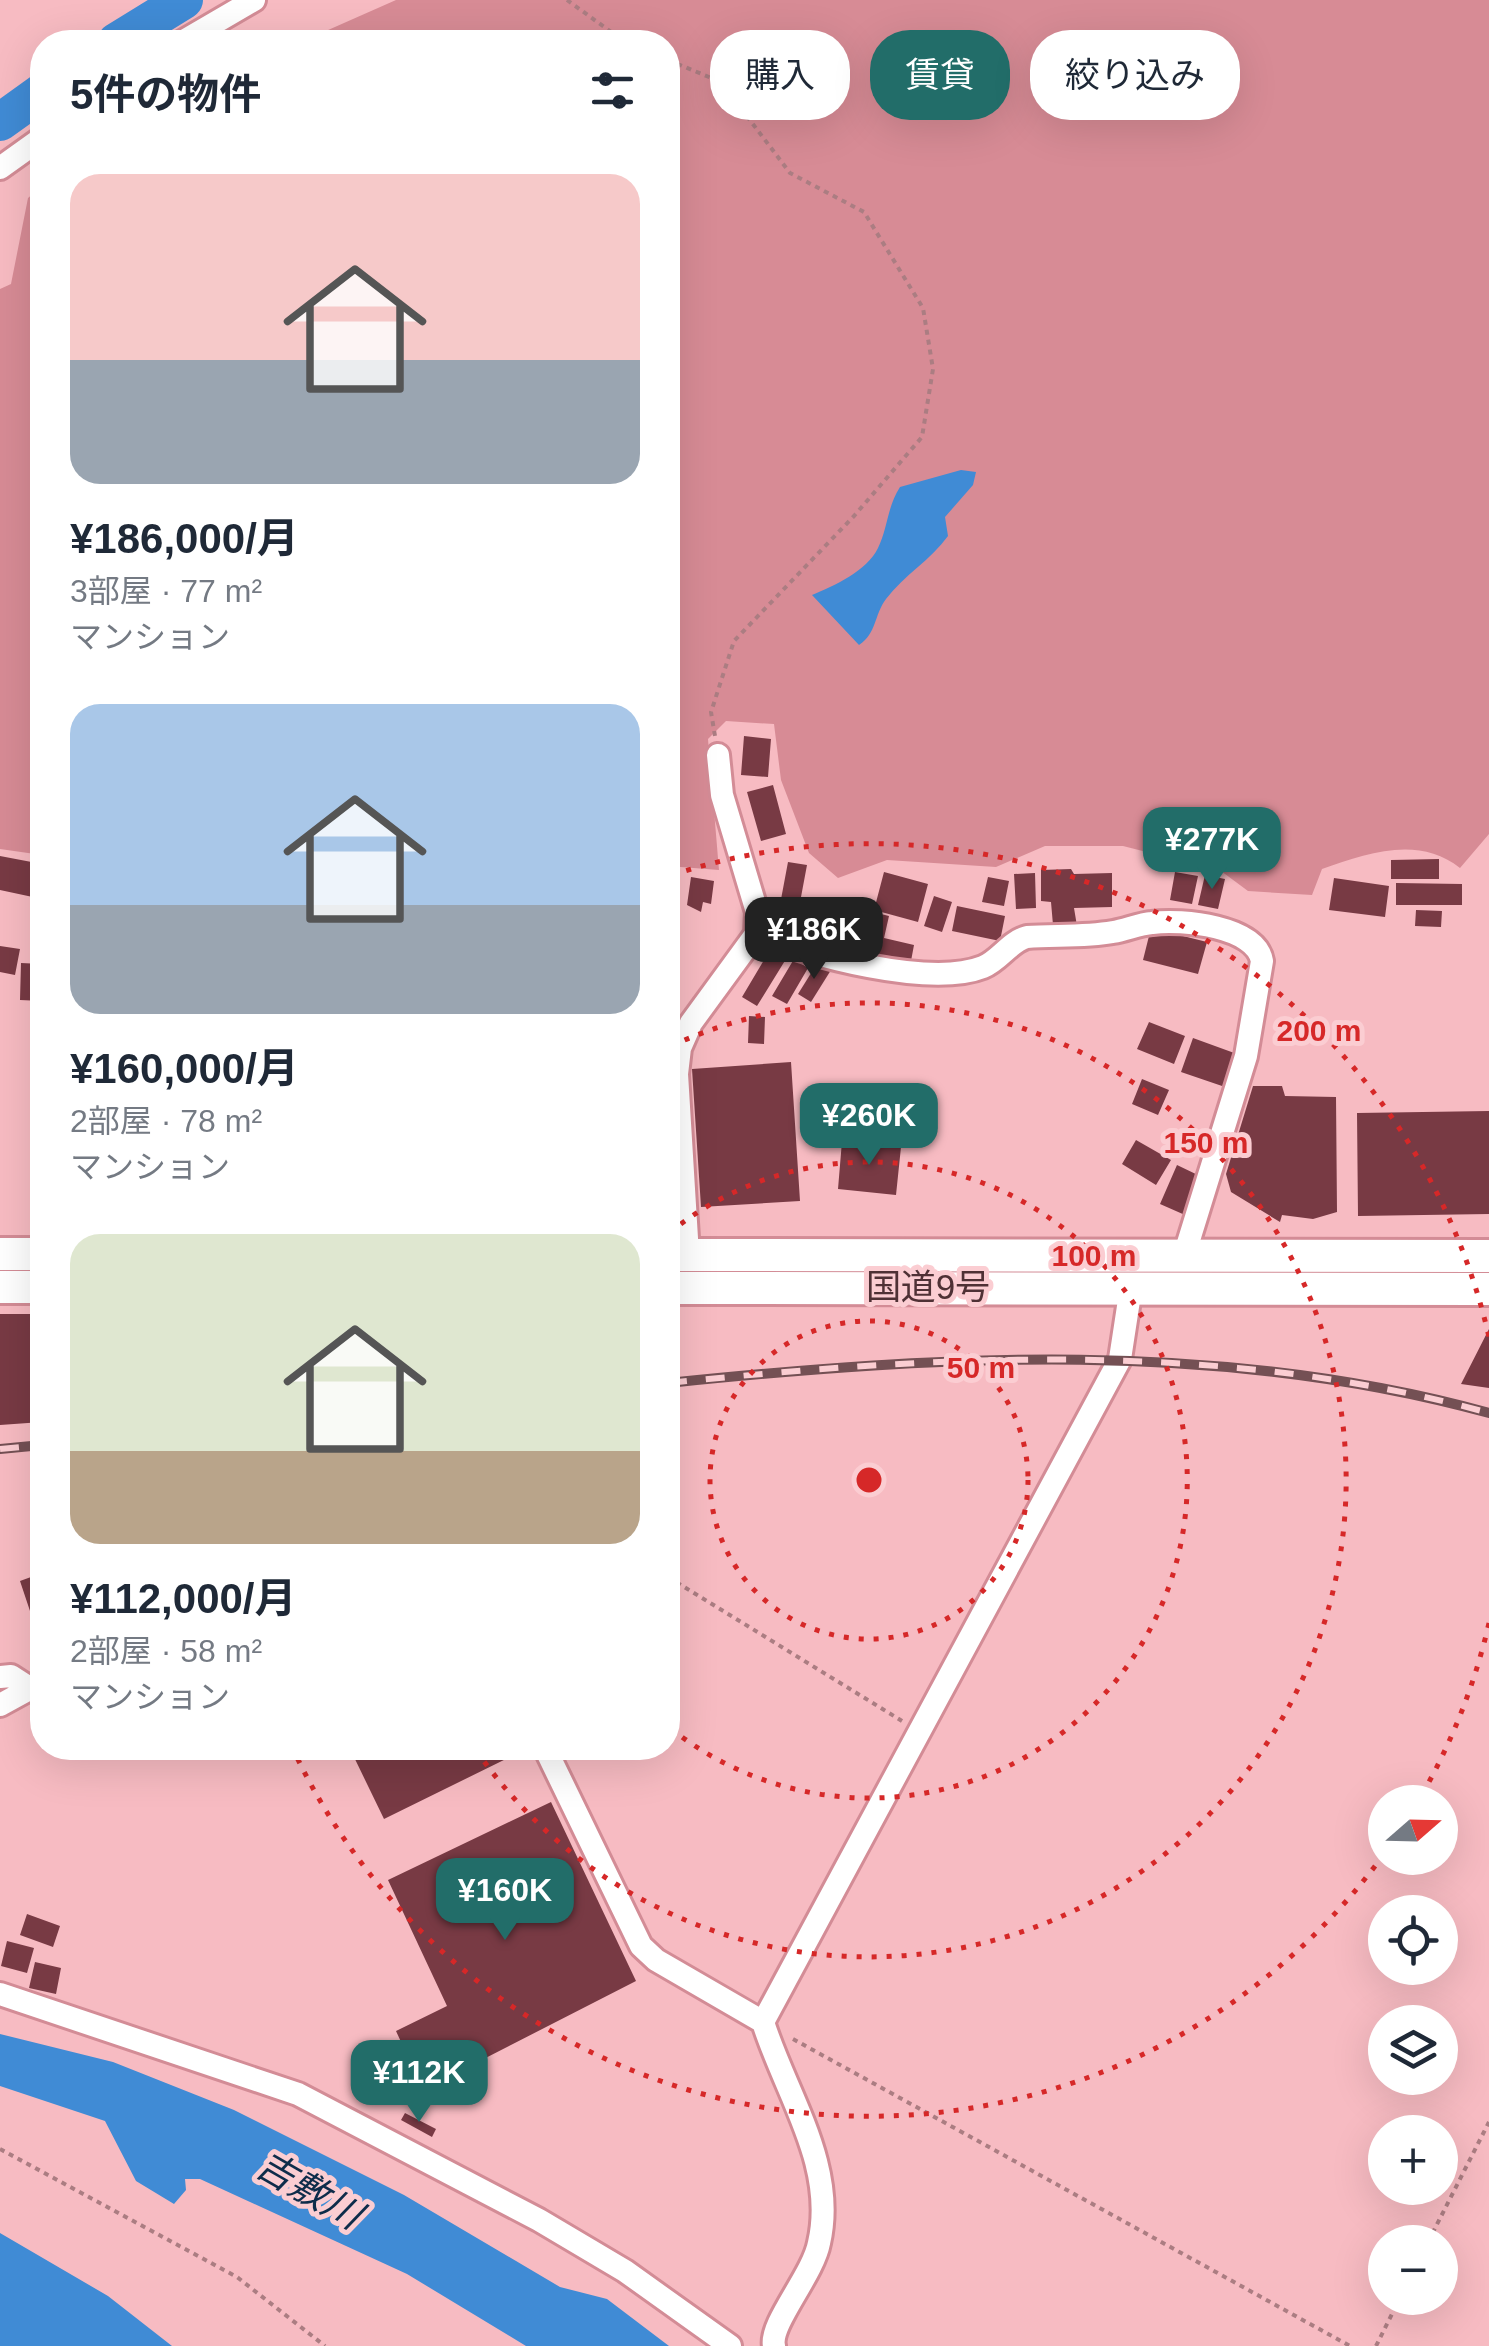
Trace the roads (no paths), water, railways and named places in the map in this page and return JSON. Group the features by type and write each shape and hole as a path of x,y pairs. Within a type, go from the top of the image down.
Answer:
{"highway":[{"path":"0,1254 30,1254"},
{"name":"国道9号","path":"680,1255 1489,1256"},
{"path":"0,1287 30,1287"},
{"name":"国道9号","path":"680,1288 1489,1290"}],"street":[{"path":"203,30 254,0"},
{"path":"0,168 30,147"},
{"path":"680,1048 691,1022 756,934 758,912 722,796 718,755"},
{"path":"756,934 790,948 876,968 944,972 983,967 1014,940 1026,937 1112,932 1148,923 1208,927 1252,940 1262,961 1246,1056 1184,1256"},
{"path":"763,2022 1120,1359 1131,1287"},
{"path":"0,1676 30,1683"},
{"path":"0,1705 30,1688"},
{"path":"551,1760 641,1946 656,1960 763,2022 812,2146 821,2200 820,2242 806,2282 774,2328 774,2346"},
{"path":"0,1994 298,2094 540,2220 625,2271 730,2346"}],"water":[{"path":"961,470 976,472 973,485 945,517 948,536 886,599 869,635 859,645 812,595 849,577 873,556 900,487"},
{"name":"吉敷川","path":"0,2034 113,2062 234,2110 404,2195 560,2287 607,2299 669,2346 526,2346 407,2274 200,2179 185,2179 186,2190 174,2204 136,2181 105,2121 0,2086"},
{"path":"0,2233 108,2296 172,2346 0,2346"}],"waterway":[{"path":"135,30 184,0"},
{"path":"0,122 30,101"}],"railway":[{"path":"680,1382 874,1365 1080,1360 1286,1373 1388,1389 1489,1413"},
{"path":"0,1449 30,1446"}]}
